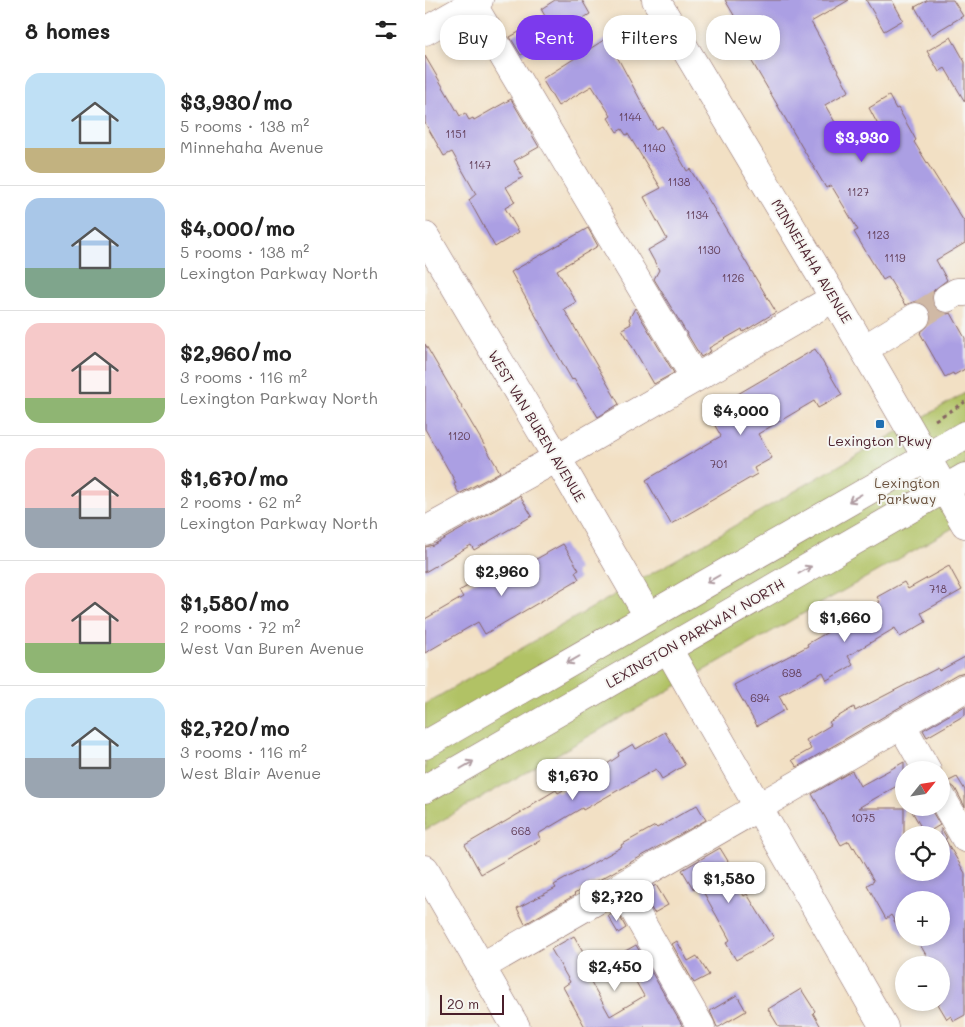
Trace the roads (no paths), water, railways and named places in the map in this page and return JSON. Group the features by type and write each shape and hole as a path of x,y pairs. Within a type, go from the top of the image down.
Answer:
{"street":[{"name":"MINNEHAHA AVENUE","path":"656,0 927,457 955,483 965,524"},
{"path":"425,31 474,1 695,378"},
{"name":"WEST VAN BUREN AVENUE","path":"425,236 648,616"},
{"path":"425,531 557,458 834,298"},
{"path":"864,349 917,317"},
{"path":"425,745 965,435"},
{"name":"LEXINGTON PARKWAY NORTH","path":"425,789 955,483"},
{"path":"668,649 884,1027"},
{"path":"481,967 965,688"},
{"path":"901,724 922,761"},
{"path":"950,812 965,838"},
{"path":"425,869 516,1027"},
{"path":"621,888 701,1027"}],"tunnel":[{"path":"916,317 947,298"}],"place":[{"name":"Lexington Pkwy","path":"880,424"}],"park label":[{"name":"Lexington Parkway","path":"907,490"}]}
